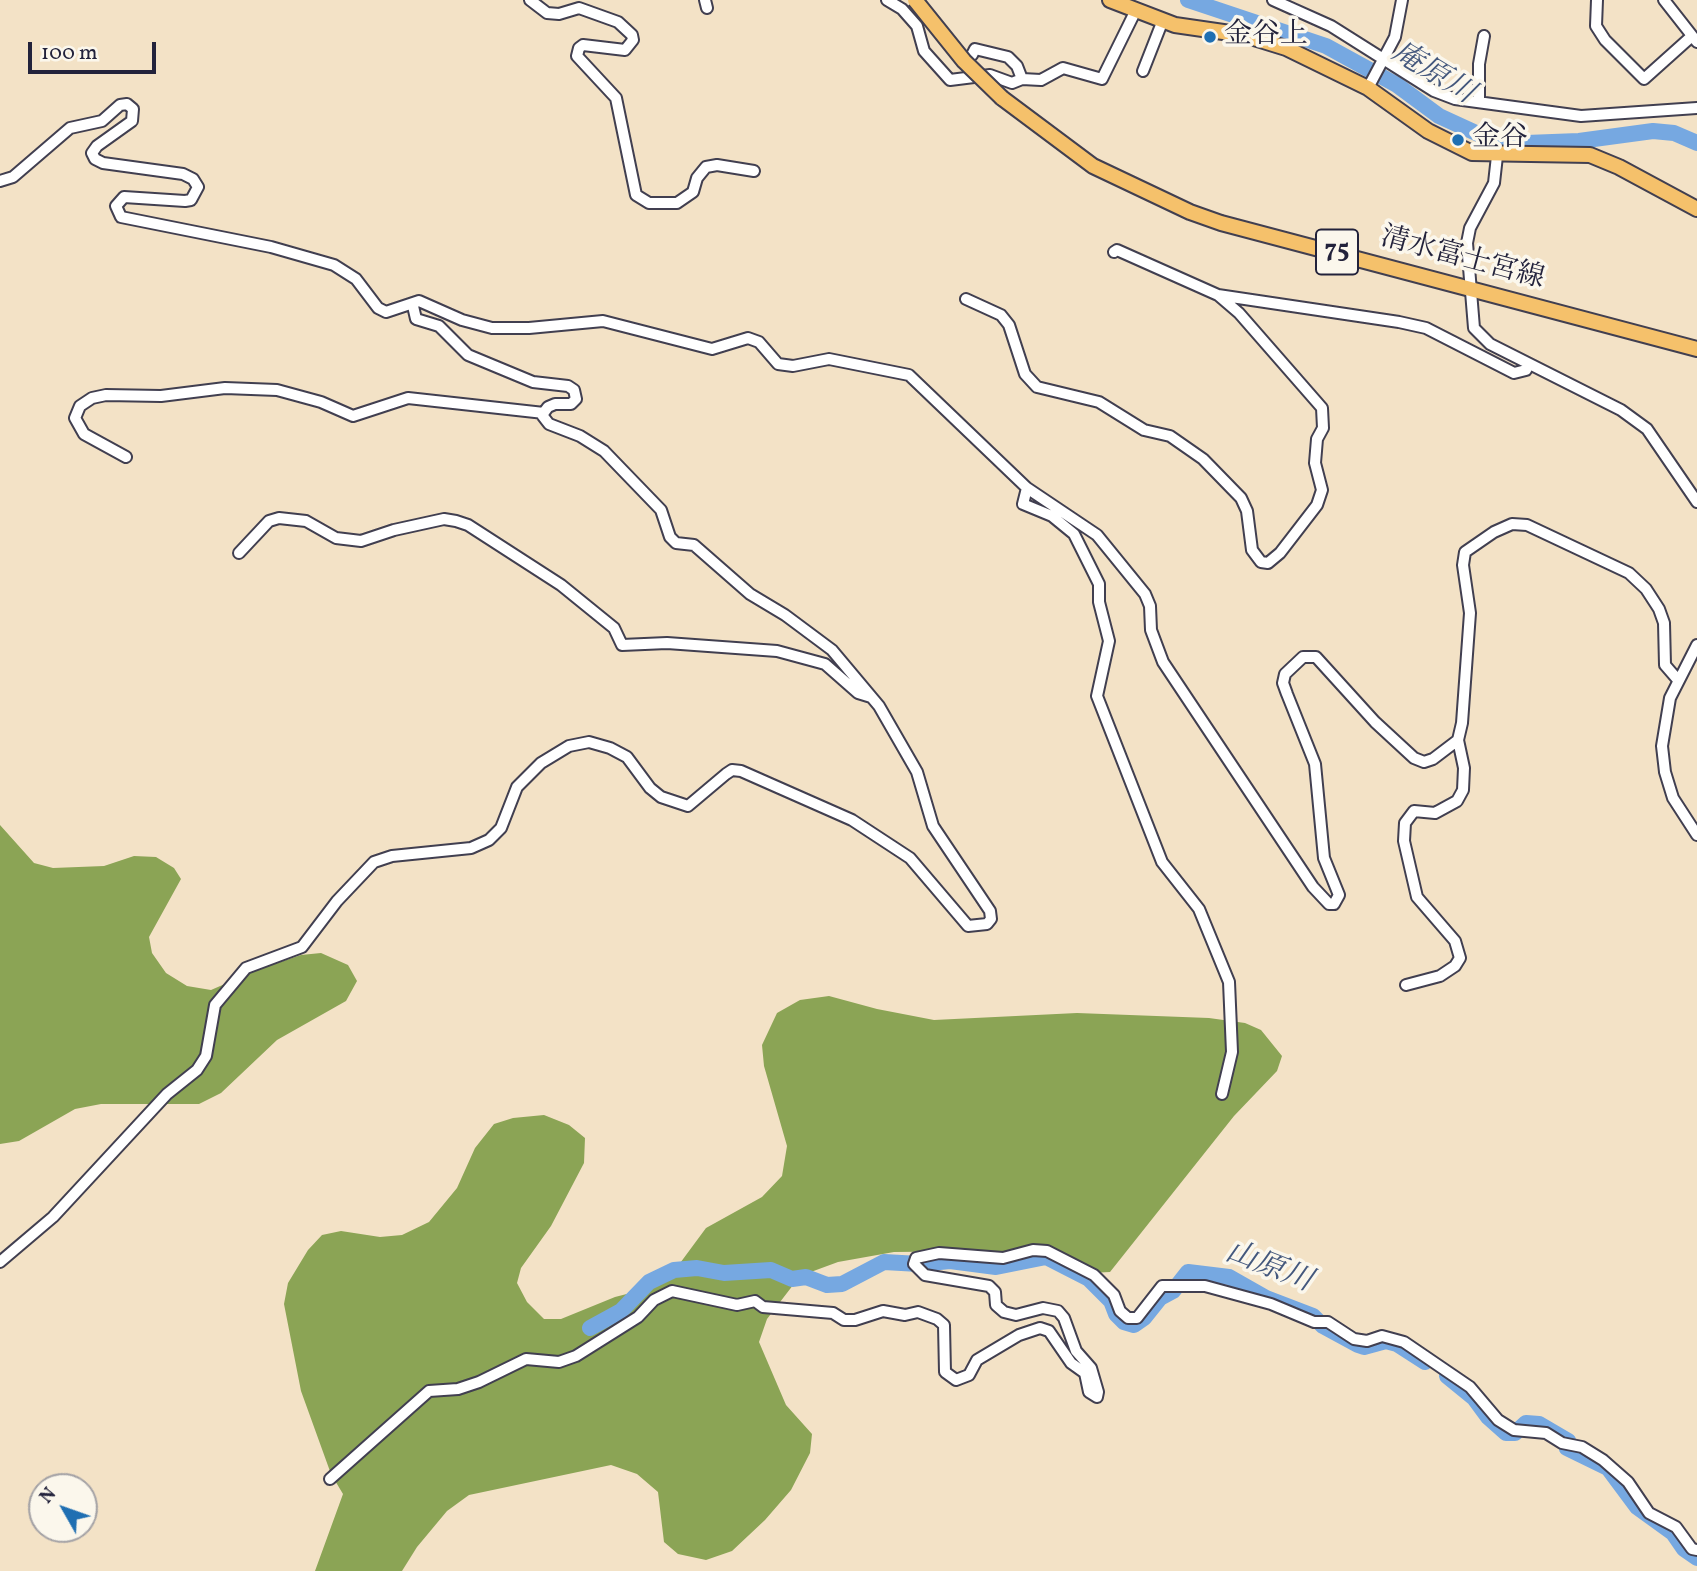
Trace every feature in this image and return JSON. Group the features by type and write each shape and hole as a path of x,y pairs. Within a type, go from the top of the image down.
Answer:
{"main road":[{"name":"清水富士宮線","path":"915,0 964,61 1002,98 1093,166 1190,212 1222,223 1471,286 1697,349"},
{"path":"1110,0 1200,31 1244,35 1286,48 1368,88 1428,131 1460,149 1482,156 1590,155 1619,167 1697,209"}],"street":[{"path":"530,0 547,13 559,14 579,8 618,22 632,35 633,40 625,50 583,45 577,56 616,98 635,195 649,203 677,203 689,197 706,167 717,164 754,171"},
{"path":"887,0 901,9 917,26 924,51 950,80 990,75 1012,83 1022,79 1041,80 1063,68 1102,79 1136,10"},
{"path":"1273,0 1331,26 1434,91 1455,99 1581,116 1697,108"},
{"path":"1368,88 1385,61 1395,37 1402,0"},
{"path":"1597,0 1596,26 1605,40 1644,79 1695,39 1664,0"},
{"path":"1143,71 1163,20"},
{"path":"1479,101 1479,64 1484,36"},
{"path":"972,55 975,50 1008,57 1017,66 1022,79"},
{"path":"0,181 13,177 70,128 102,121 120,105 127,104 132,108 132,121 97,146 92,153 95,159 103,163 183,174 193,179 198,187 191,200 185,201 124,197 116,206 121,217 308,256 346,271 378,308 386,312 413,306 419,301 462,320 492,328 528,328 603,321 712,349 748,338 759,342 778,364 793,366 829,359 909,375 1027,488 1097,535 1145,594 1150,606 1151,630 1163,662 1313,887 1329,904 1334,904 1339,895 1324,858 1315,764 1283,683 1285,674 1303,657 1316,657 1375,722 1414,758 1424,762 1458,740"},
{"path":"1497,156 1494,183 1470,228 1467,243 1474,328 1481,338 1621,410 1647,429 1697,502"},
{"path":"1114,252 1117,250 1218,295 1399,322 1426,328 1514,373 1527,370 1530,364"},
{"path":"966,299 1001,315 1009,325 1025,374 1037,387 1099,402 1144,429 1170,436 1203,459 1241,498 1247,511 1252,550 1261,562 1268,563 1280,553 1317,505 1322,490 1315,463 1317,439 1323,428 1322,408 1239,313 1218,295"},
{"path":"126,457 84,434 75,418 80,406 92,398 106,395 161,396 225,388 277,390 321,402 353,416 408,398 544,413 555,404 571,404 576,399 574,390 568,386 533,382 468,355 439,326 416,319 413,306"},
{"path":"0,1262 53,1217 167,1094 197,1069 206,1056 215,1005 246,968 302,947 337,901 374,862 392,856 471,848 489,840 501,828 517,787 541,764 569,746 589,742 610,748 627,757 650,788 661,797 688,806 732,770 741,771 852,820 910,858 968,926 987,924 991,919 990,911 933,826 917,772 871,697 825,644 750,594 694,545 676,543 670,537 661,510 638,484 604,451 580,436 549,424 544,413"},
{"path":"1027,488 1023,504 1052,516 1074,534 1099,584 1099,601 1109,641 1097,696 1162,862 1199,909 1229,982 1232,1052 1222,1094"},
{"path":"239,554 269,521 279,518 306,521 336,538 360,541 394,530 444,520 456,521 468,525 561,585 614,628 622,646 667,643 777,651 825,664 858,693 871,697"},
{"path":"1406,985 1440,976 1455,966 1460,958 1455,941 1417,897 1404,841 1405,822 1414,811 1435,813 1457,801 1463,790 1464,768 1458,740 1462,723 1471,613 1463,565 1465,552 1475,543 1512,524 1527,525 1617,568 1646,589 1664,623 1665,665 1678,680"},
{"path":"1697,645 1678,680 1665,718 1663,759 1673,798 1697,835"},
{"path":"330,1479 429,1391 458,1389 526,1359 559,1362 576,1356 638,1317 654,1300 672,1291 737,1305 755,1301 763,1307 833,1313 844,1320 855,1320 883,1311 905,1315 918,1312 944,1325 945,1372 957,1380 969,1375 977,1360 1019,1335 1040,1328 1048,1331 1071,1363 1085,1373 1090,1392 1097,1397 1091,1368 1076,1351 1065,1318 1058,1311 1043,1308 1016,1315 1004,1312 996,1305 996,1292 989,1286 925,1275 914,1264 916,1258 940,1253 1003,1258 1033,1250 1047,1251 1094,1275 1114,1295 1120,1311 1128,1318 1137,1318 1162,1286 1205,1286 1271,1304 1314,1322 1328,1322 1354,1339 1367,1341 1382,1336 1404,1342 1470,1387 1499,1420 1514,1430 1546,1433 1562,1443 1582,1447 1603,1460 1628,1482 1649,1513 1676,1527 1692,1549 1697,1550"}],"green space":[{"path":"0,825 34,863 53,868 104,866 134,856 156,857 174,868 181,879 149,937 152,953 166,973 187,986 211,990 301,955 321,953 348,965 357,981 346,1001 277,1040 221,1093 199,1104 101,1104 75,1109 19,1141 0,1144"},
{"path":"829,996 934,1020 1077,1013 1209,1018 1245,1023 1261,1030 1282,1056 1277,1071 1234,1116 1110,1272 1090,1273 992,1251 894,1252 838,1262 800,1276 767,1319 759,1342 786,1405 812,1434 810,1453 791,1490 765,1520 732,1551 706,1560 678,1554 664,1542 658,1492 637,1474 611,1465 469,1495 447,1511 417,1547 402,1571 315,1571 343,1494 331,1474 301,1391 284,1304 288,1283 308,1250 322,1235 341,1231 380,1237 402,1235 429,1222 457,1188 475,1148 494,1124 513,1118 544,1115 569,1125 585,1138 584,1163 551,1226 521,1268 517,1283 527,1302 544,1319 561,1319 615,1297 650,1288 672,1274 706,1228 762,1197 782,1176 787,1146 764,1066 762,1045 777,1013 800,1000"}],"waterway":[{"name":"庵原川","path":"1188,0 1326,46 1397,85 1439,116 1500,144 1579,141 1653,131 1674,133 1697,143"},
{"name":"山原川","path":"590,1328 621,1311 649,1282 674,1270 697,1268 724,1273 771,1270 792,1279 806,1277 827,1285 842,1284 884,1262 919,1264 950,1261 996,1267 1046,1257 1089,1279 1111,1301 1116,1314 1124,1322 1134,1325 1144,1318 1160,1298 1173,1291 1188,1272 1229,1277 1266,1298 1313,1316 1323,1326 1358,1345 1364,1347 1386,1341 1397,1344 1425,1362"},
{"name":"山原川","path":"1447,1376 1474,1398 1488,1417 1506,1433 1515,1433 1526,1423 1539,1424 1568,1441 1567,1448 1608,1468 1637,1507 1673,1533 1684,1549 1697,1558"}],"place":[{"name":"金谷上","path":"1210,37"},
{"name":"金谷","path":"1458,140"}]}
